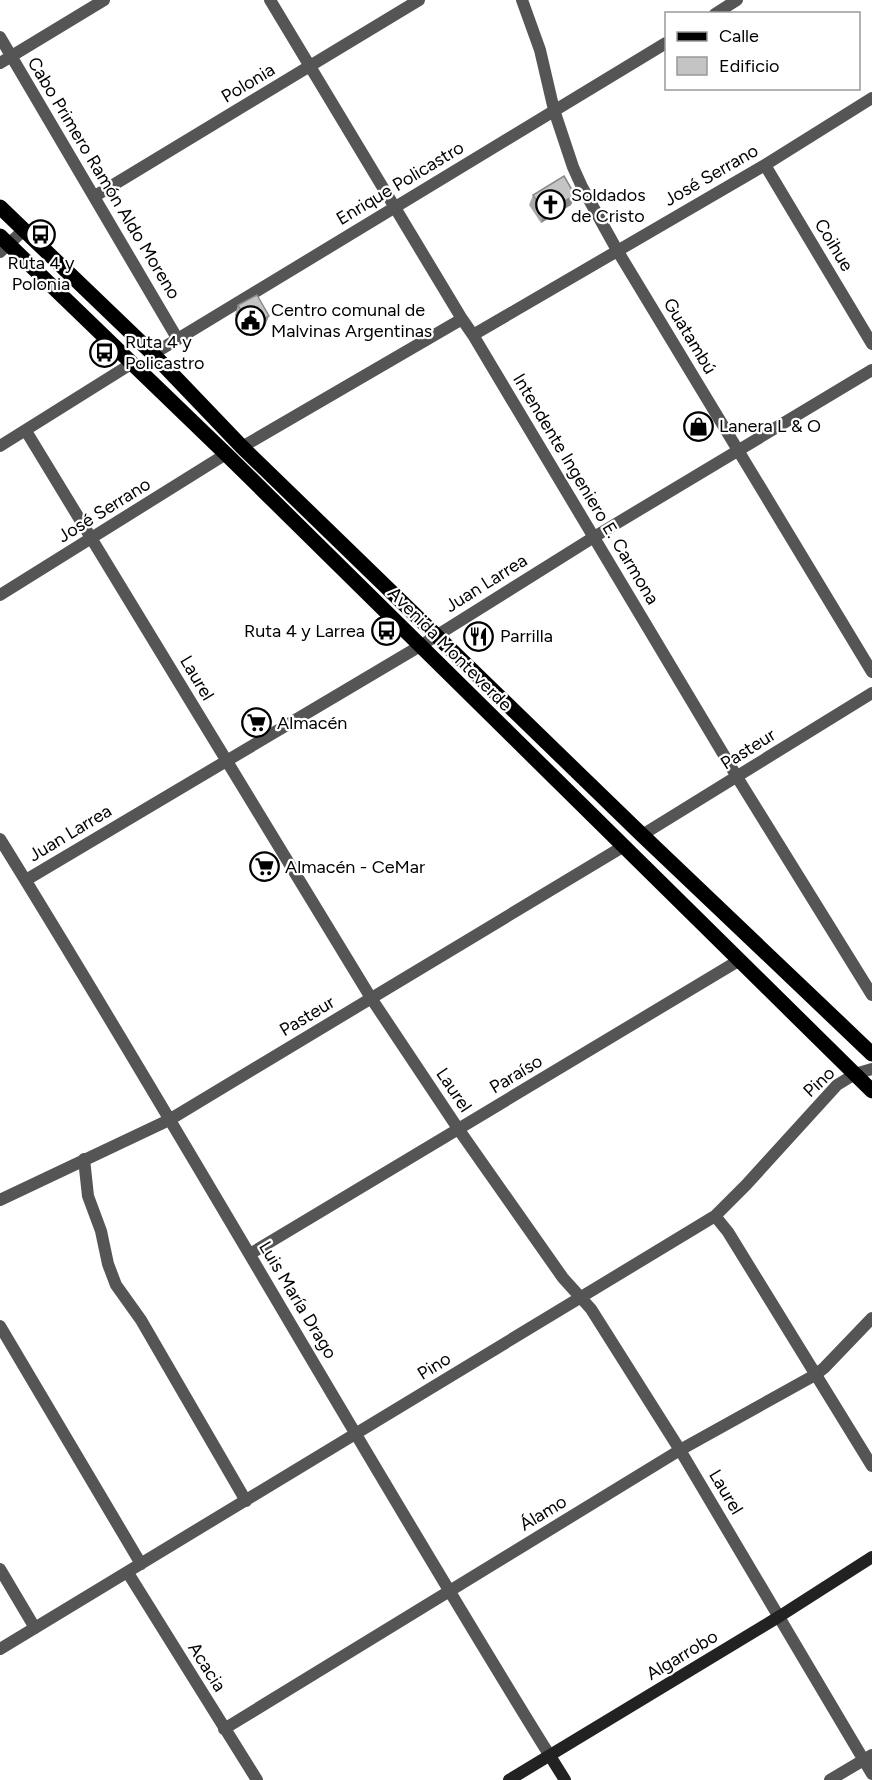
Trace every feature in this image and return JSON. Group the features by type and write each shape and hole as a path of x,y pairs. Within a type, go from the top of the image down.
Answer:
{"main road":[{"name":"Avenida Monteverde","path":"0,207 153,354 242,447 642,835 872,1054"},
{"name":"Avenida Monteverde","path":"3,244 226,454 872,1091"}],"street":[{"path":"0,63 104,0"},
{"name":"Intendente Ingeniero E. Carmona","path":"270,0 737,777 872,995"},
{"name":"Polonia","path":"95,196 419,0"},
{"name":"Guatambú","path":"522,0 540,50 562,139 582,187 617,250 872,672"},
{"path":"718,12 737,0"},
{"name":"Cabo Primero Ramón Aldo Moreno","path":"0,37 177,338"},
{"name":"Enrique Policastro","path":"153,354 665,44"},
{"name":"José Serrano","path":"473,335 765,165 872,98"},
{"name":"Coihue","path":"765,165 872,344"},
{"path":"3,244 24,230"},
{"path":"242,447 462,319"},
{"path":"0,447 131,364"},
{"name":"Juan Larrea","path":"26,880 420,646 594,537 872,370"},
{"name":"Laurel","path":"26,431 371,998 459,1130 563,1278 591,1309 868,1758 872,1774"},
{"name":"José Serrano","path":"0,595 226,454"},
{"name":"Pasteur","path":"642,835 872,693"},
{"name":"Luis María Drago","path":"0,839 357,1434 448,1592 565,1780"},
{"name":"Pasteur","path":"0,1200 169,1120 624,846"},
{"name":"Paraíso","path":"249,1254 738,961"},
{"path":"855,1074 872,1070"},
{"name":"Pino","path":"0,1649 715,1216 837,1085 855,1074"},
{"path":"84,1159 88,1196 101,1231 108,1264 116,1286 141,1320 246,1500"},
{"path":"715,1216 728,1232 872,1466"},
{"name":"Álamo","path":"224,1729 680,1450 815,1375 825,1368 872,1318"},
{"path":"0,1326 141,1564"},
{"name":"Algarrobo","path":"508,1780 780,1616 872,1557"},
{"path":"0,1569 34,1628"},
{"name":"Acacia","path":"128,1573 257,1780"},
{"path":"830,1780 868,1758"}],"building":[{"path":"564,176 575,195 544,213 533,195"},
{"path":"257,295 269,316 250,326 238,305"}],"place":[{"name":"Soldados de Cristo","path":"550,205"},
{"name":"Ruta 4 y Polonia","path":"41,234"},
{"name":"Centro comunal de Malvinas Argentinas","path":"250,320"},
{"name":"Ruta 4 y Policastro","path":"104,352"},
{"name":"Lanera L & O","path":"698,426"},
{"name":"Ruta 4 y Larrea","path":"386,631"},
{"name":"Parrilla","path":"479,636"},
{"name":"Almacén","path":"256,723"},
{"name":"Almacén - CeMar","path":"264,867"}]}
